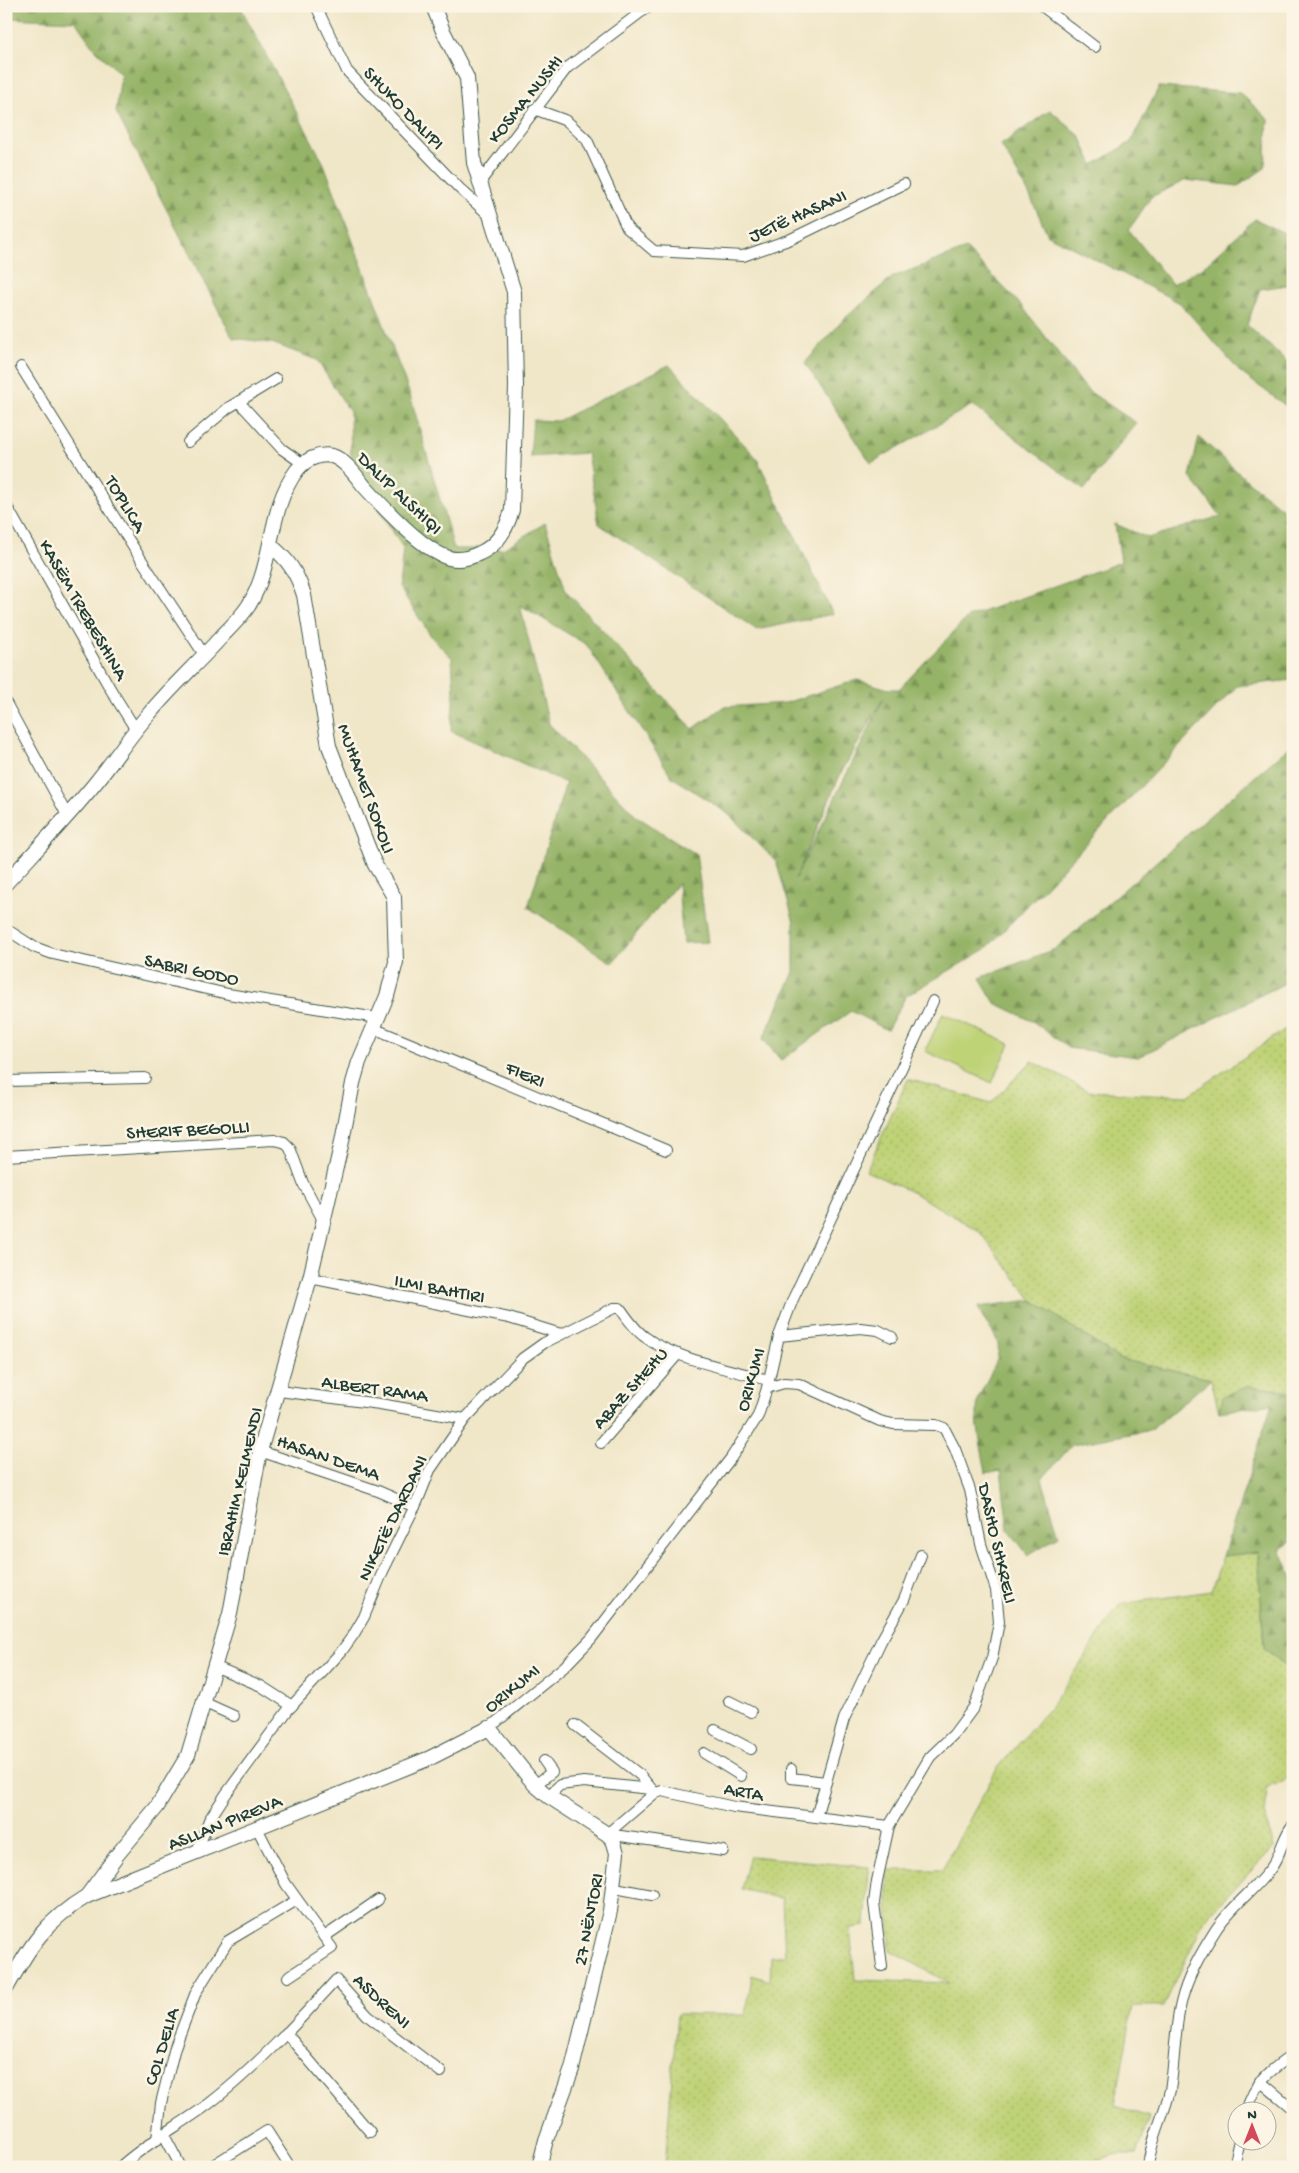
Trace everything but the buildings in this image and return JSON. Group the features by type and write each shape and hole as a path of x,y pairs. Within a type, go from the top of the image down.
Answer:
{"street":[{"name":"SHUKO DALIPI","path":"316,6 347,71 460,189 490,216"},
{"name":"DALIP ALSHIQI","path":"302,463 323,456 333,456 343,462 414,536 448,558 461,560 486,550 508,526 513,494 516,386 514,292 474,163 467,78 443,31 433,6"},
{"name":"KOSMA NUSHI","path":"480,182 567,68 649,6"},
{"path":"1042,6 1095,47"},
{"name":"JETË HASANI","path":"534,109 567,121 587,140 627,228 654,251 743,256 791,239 904,184"},
{"name":"TOPLICA","path":"22,367 135,550 205,656"},
{"path":"188,442 239,402 276,379"},
{"path":"6,883 98,780 148,714 205,656 248,607 258,588 281,497 302,463 282,449 239,402"},
{"name":"KASËM TREBESHINA","path":"6,505 111,690 136,730"},
{"name":"MUHAMET SOKOLI","path":"270,545 291,564 299,579 309,618 324,720 330,746 375,865 394,897 396,962 393,977 375,1023"},
{"path":"6,703 67,815"},
{"name":"SABRI GODO","path":"6,929 23,941 53,954 228,994 375,1023"},
{"name":"ORIKUMI","path":"489,1728 564,1666 591,1639 735,1453 758,1416 768,1384 779,1336 793,1299 933,1001"},
{"name":"FIERI","path":"375,1023 666,1150"},
{"name":"IBRAHIM KELMENDI","path":"87,1896 121,1850 146,1822 182,1769 188,1755 233,1599 260,1451 279,1391 310,1278 341,1146 353,1083 359,1062 375,1023"},
{"path":"6,1082 145,1078"},
{"name":"SHERIF BEGOLLI","path":"6,1156 274,1140 284,1142 290,1148 303,1183 323,1220"},
{"name":"ILMI BAHTIRI","path":"310,1278 509,1318 562,1334"},
{"name":"NIKETË DARDANI","path":"198,1851 206,1826 216,1809 292,1706 341,1652 354,1634 364,1617 383,1571 415,1507 430,1470 465,1419 523,1358 544,1343 614,1308 620,1308 646,1338 678,1354"},
{"path":"779,1336 860,1328 878,1330 892,1337"},
{"name":"ABAZ SHEHU","path":"601,1443 678,1354 768,1384"},
{"name":"DASHO SHKRELI","path":"768,1384 799,1384 880,1421 893,1424 940,1426 949,1435 970,1490 981,1544 996,1590 999,1622 996,1643 984,1685 970,1714 954,1734 930,1757 889,1826 874,1903 882,1966"},
{"name":"ALBERT RAMA","path":"279,1391 380,1404 465,1419"},
{"name":"HASAN DEMA","path":"260,1451 378,1490 415,1507"},
{"path":"816,1816 844,1719 881,1641 904,1600 921,1555"},
{"path":"214,1666 262,1686 292,1706"},
{"path":"730,1701 751,1712"},
{"path":"203,1702 234,1716"},
{"path":"575,1725 640,1775 653,1791 607,1834"},
{"path":"489,1728 535,1785 548,1796 607,1834 723,1851"},
{"name":"ASLLAN PIREVA","path":"6,1989 41,1932 61,1913 87,1896 430,1758 489,1728"},
{"path":"715,1730 751,1749"},
{"path":"704,1753 741,1776"},
{"path":"535,1785 552,1772 544,1761"},
{"path":"791,1769 791,1778 826,1782"},
{"name":"ARTA","path":"548,1796 560,1785 584,1782 665,1792 734,1807 889,1826"},
{"path":"1148,2167 1154,2136 1169,2093 1180,2004 1191,1973 1215,1930 1237,1902 1269,1871 1277,1860 1286,1834 1293,1825"},
{"path":"258,1828 278,1872 332,1948 288,1977"},
{"name":"27 NËNTORI","path":"539,2167 546,2140 572,2069 615,1888 617,1853 613,1840 607,1834"},
{"path":"615,1888 652,1895"},
{"name":"COL DELIA","path":"161,2138 161,2103 175,2047 196,1992 228,1941 297,1900"},
{"path":"324,1936 378,1900"},
{"name":"ASDRENI","path":"120,2167 145,2147 193,2116 236,2081 286,2033 336,1980 368,2016 441,2072"},
{"path":"286,2033 370,2132"},
{"path":"1250,2100 1260,2081 1292,2057"},
{"path":"1260,2081 1293,2108"},
{"path":"214,2166 266,2131 290,2167"},
{"path":"161,2138 181,2167"},
{"path":"1234,2167 1238,2150"}],"green space":[{"path":"6,6 240,6 324,164 410,395 454,549 503,549 545,523 566,591 693,729 723,707 785,703 857,680 889,689 899,689 968,617 1121,562 1115,524 1148,538 1221,516 1190,477 1199,437 1250,483 1293,517 1293,680 1237,686 986,949 906,996 887,1030 851,1011 781,1060 763,1039 794,972 794,922 776,861 727,813 672,777 587,645 520,605 549,724 636,816 696,854 708,942 683,943 678,883 612,963 528,907 566,783 451,731 454,691 452,658 433,639 399,587 403,548 351,466 350,412 317,360 272,343 233,338 116,112 121,75 94,48 75,21 6,18","holes":["883,700 795,879 841,773"]},
{"path":"1159,87 1240,93 1268,119 1265,168 1238,186 1186,180 1151,197 1129,230 1172,284 1202,268 1255,219 1293,237 1293,284 1260,289 1247,325 1293,367 1293,411 1240,372 1180,303 1048,235 1029,194 1001,145 1050,110 1080,136 1093,165 1131,142"},
{"path":"966,249 1021,305 1087,390 1136,423 1084,490 972,405 871,463 805,363 844,319 893,277"},
{"path":"669,365 756,457 833,614 757,630 599,524 587,453 530,457 533,420 558,421"},
{"path":"1293,747 1293,979 1138,1057 1068,1048 1034,1022 995,1003 980,978 1055,949 1288,748"},
{"path":"943,1013 1010,1044 992,1083 925,1051"},
{"path":"1293,1024 1293,1392 1249,1386 1222,1397 1219,1412 1211,1379 1119,1359 1032,1300 979,1231 912,1192 866,1171 908,1079 991,1103 1032,1061 1088,1091 1188,1096"},
{"path":"1032,1300 1119,1359 1211,1379 1151,1430 1072,1445 1042,1479 1059,1536 1028,1555 1008,1529 1001,1470 986,1473 978,1427 977,1409 980,1394 997,1359 998,1344 978,1307"},
{"path":"1249,1386 1293,1392 1293,1541 1280,1549 1293,1580 1293,1672 1264,1648 1258,1552 1223,1556 1272,1404 1219,1412 1222,1397"},
{"path":"1258,1552 1264,1648 1293,1672 1293,1775 1267,1789 1265,1818 1274,1847 1204,1920 1164,2006 1133,2006 1115,2106 1149,2117 1137,2155 1112,2155 1078,2167 665,2167 677,2014 746,2015 752,1975 770,1981 771,1957 785,1955 782,1899 741,1889 750,1856 869,1867 865,1926 850,1928 855,1980 949,1983 890,1950 887,1870 942,1870 997,1769 1052,1705 1120,1604 1211,1591 1223,1556"}]}
